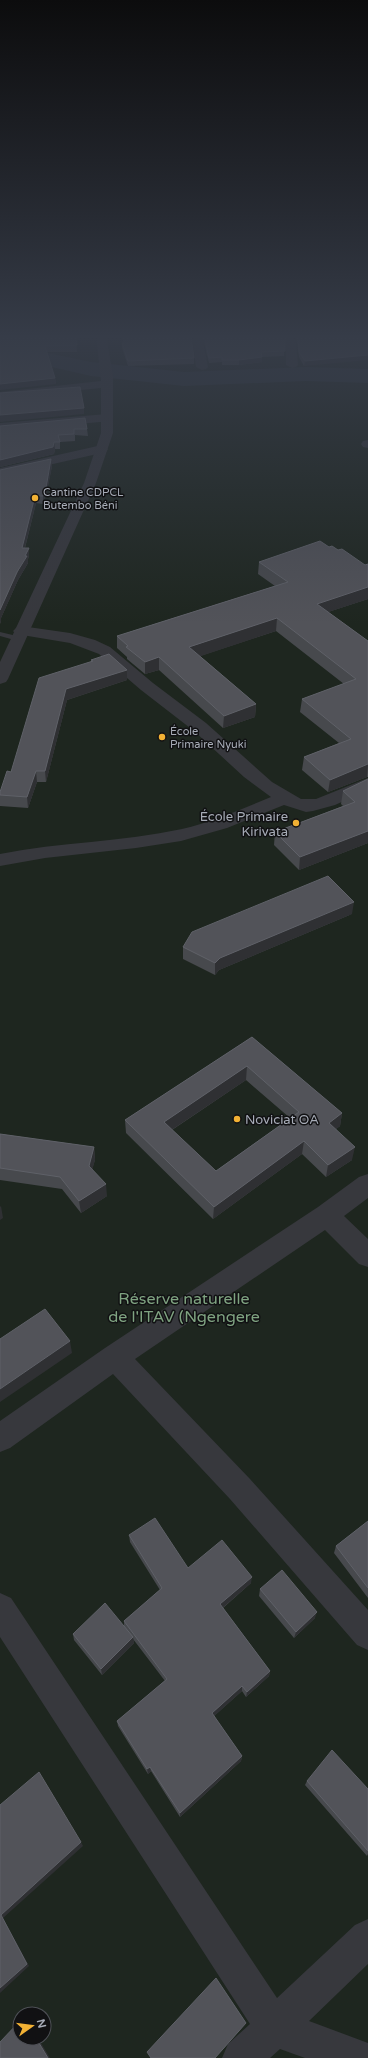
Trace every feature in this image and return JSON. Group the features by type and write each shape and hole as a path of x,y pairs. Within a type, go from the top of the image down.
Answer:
{"street":[{"path":"0,679 66,538 102,449 107,431"},
{"path":"0,472 102,449"},
{"path":"20,635 83,641 99,647 122,663 139,680 199,727 256,777 284,798 296,804 307,806 320,803 368,783"},
{"path":"0,860 181,835 221,824 284,798"},
{"path":"0,1438 115,1357 327,1215 368,1184"},
{"path":"327,1215 368,1256"},
{"path":"115,1357 240,1489 368,1634"},
{"path":"0,1609 274,2027 356,2058"},
{"path":"242,2058 368,1938"}],"lane":[{"path":"0,634 20,635"}],"green space":[{"name":"Réserve naturelle de l'ITAV (Ngengere","path":"0,431 368,431 368,2058 0,2058"}],"building":[{"path":"0,431 74,431 74,434 58,435 60,442 54,442 53,447 0,460"},
{"path":"51,459 46,488 44,488 43,496 35,496 22,548 29,548 25,556 27,556 17,572 0,610 0,470"},
{"path":"320,541 329,547 332,546 338,550 342,549 365,565 368,564 368,587 317,604 368,641 368,764 330,780 304,757 351,739 302,699 356,679 277,618 189,647 256,704 224,716 159,657 145,662 126,647 128,646 117,636 288,582 259,562"},
{"path":"109,654 127,670 66,689 45,771 36,771 27,797 0,795 7,771 11,772 39,678 93,661 91,660"},
{"path":"368,779 368,831 300,857 275,832 355,802 343,791"},
{"path":"328,876 354,902 220,958 215,963 183,947 192,932"},
{"path":"252,1037 342,1113 329,1123 355,1147 328,1165 304,1141 214,1207 125,1120","holes":["247,1066 299,1112 216,1171 164,1122"]},
{"path":"0,1134 94,1147 89,1166 106,1184 79,1201 60,1177 0,1168"},
{"path":"45,1309 70,1341 0,1389 0,1339"},
{"path":"155,1518 188,1568 222,1540 252,1577 220,1604 270,1671 247,1692 242,1686 212,1713 242,1756 180,1813 150,1767 147,1769 117,1721 167,1679 124,1621 162,1588 129,1535"},
{"path":"368,1521 368,1588 336,1546"},
{"path":"282,1570 317,1612 296,1632 260,1589"},
{"path":"105,1603 133,1637 101,1669 73,1634"},
{"path":"332,1750 368,1789 368,1851 307,1781"},
{"path":"39,1772 81,1842 1,1915 27,1964 0,1988 0,1805"},
{"path":"216,1978 246,2023 215,2058 151,2058 147,2052"},
{"path":"12,2029 12,2046 41,2046 48,2058 0,2058 0,2042"}],"place":[{"name":"Cantine CDPCL Butembo Béni","path":"35,498"},
{"name":"École Primaire Nyuki","path":"162,737"},
{"name":"École Primaire Kirivata","path":"296,823"},
{"name":"Noviciat OA","path":"237,1119"}]}
